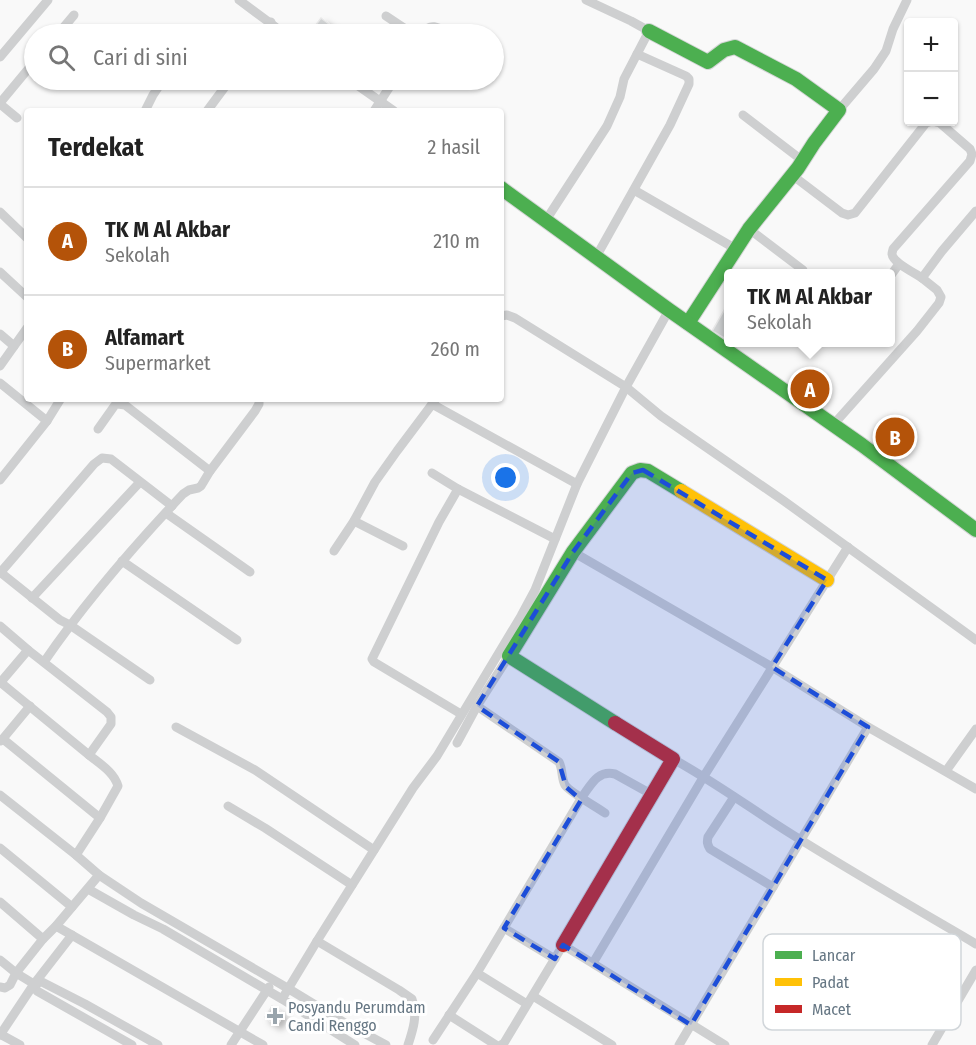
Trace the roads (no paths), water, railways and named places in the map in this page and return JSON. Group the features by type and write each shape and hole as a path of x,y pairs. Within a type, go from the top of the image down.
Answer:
{"street":[{"path":"28,24 48,0"},
{"path":"238,0 273,24"},
{"path":"586,0 608,5 649,32 708,62 724,50 735,47 796,79 839,110"},
{"path":"688,323 749,229 792,176 839,110 881,60 907,0"},
{"path":"66,24 74,15"},
{"path":"386,16 398,24"},
{"path":"0,57 24,28"},
{"path":"546,220 607,126 620,97 624,79 649,32"},
{"path":"596,256 670,124 689,84 686,76 637,54"},
{"path":"16,118 0,103 24,74"},
{"path":"146,108 156,90"},
{"path":"209,108 223,90"},
{"path":"364,90 390,108"},
{"path":"376,108 388,90"},
{"path":"743,115 803,161"},
{"path":"792,176 842,213 848,215 855,213 924,126"},
{"path":"833,425 917,332 939,303 941,297 939,293 922,278 900,264 892,254 893,249 972,157 970,149 943,126"},
{"path":"504,190 976,530"},
{"path":"634,190 736,249"},
{"path":"922,278 976,211"},
{"path":"0,212 24,235"},
{"path":"749,229 801,269"},
{"path":"895,270 900,264"},
{"path":"0,272 24,294"},
{"path":"282,999 413,788 437,756 535,590 578,484 626,387 669,310"},
{"path":"504,316 515,318 626,387 661,416 976,640"},
{"path":"0,366 24,332"},
{"path":"0,334 14,346"},
{"path":"0,383 47,421"},
{"path":"0,480 47,421 59,402"},
{"path":"44,662 70,625 122,561 186,491 201,486 255,411 259,402"},
{"path":"333,551 354,522 375,482 434,402 578,484"},
{"path":"98,429 115,405 126,405 210,471"},
{"path":"150,680 60,620 0,572 99,459 111,459 140,482 169,510 250,572"},
{"path":"457,742 573,552 635,471 643,470 827,580"},
{"path":"432,473 458,489 555,539"},
{"path":"32,598 140,482"},
{"path":"458,489 372,659 461,714"},
{"path":"354,522 403,546"},
{"path":"592,963 704,776 848,548"},
{"path":"573,552 976,789"},
{"path":"122,561 237,640"},
{"path":"0,626 110,716 111,724 89,755"},
{"path":"28,650 0,683 112,774 118,786 76,855"},
{"path":"509,656 704,776 801,840 959,934"},
{"path":"30,706 2,741 100,818"},
{"path":"477,706 559,762 566,787 605,813"},
{"path":"176,727 255,770 374,850"},
{"path":"679,1045 868,727"},
{"path":"946,771 976,729"},
{"path":"501,1045 555,959 673,759"},
{"path":"433,1040 477,973 595,778 608,772 615,774 651,795"},
{"path":"0,795 99,875 141,903 386,1045"},
{"path":"734,797 708,837 708,846 773,887"},
{"path":"228,806 352,885"},
{"path":"0,848 72,908"},
{"path":"0,987 5,988 10,985 16,973 43,939 99,875"},
{"path":"109,902 118,888"},
{"path":"88,890 163,929 355,1045"},
{"path":"0,902 43,939"},
{"path":"134,915 141,903"},
{"path":"163,929 169,919"},
{"path":"56,926 263,1045"},
{"path":"504,928 555,959"},
{"path":"20,1045 0,1034 34,984 72,935"},
{"path":"961,935 976,944"},
{"path":"317,941 412,999 415,1016 408,1045"},
{"path":"563,945 725,1045"},
{"path":"209,957 215,946"},
{"path":"228,968 235,957"},
{"path":"0,960 34,984 37,991 132,1045"},
{"path":"961,996 976,970"},
{"path":"477,973 612,1045"},
{"path":"231,1045 273,980"},
{"path":"34,984 42,982 158,1045"},
{"path":"450,1015 496,1045"},
{"path":"932,1045 941,1030"}],"place":[{"name":"TK M Al Akbar","path":"810,389"},
{"name":"Alfamart","path":"895,437"},
{"name":"Posyandu Perumdam Candi Renggo","path":"275,1016"}]}
